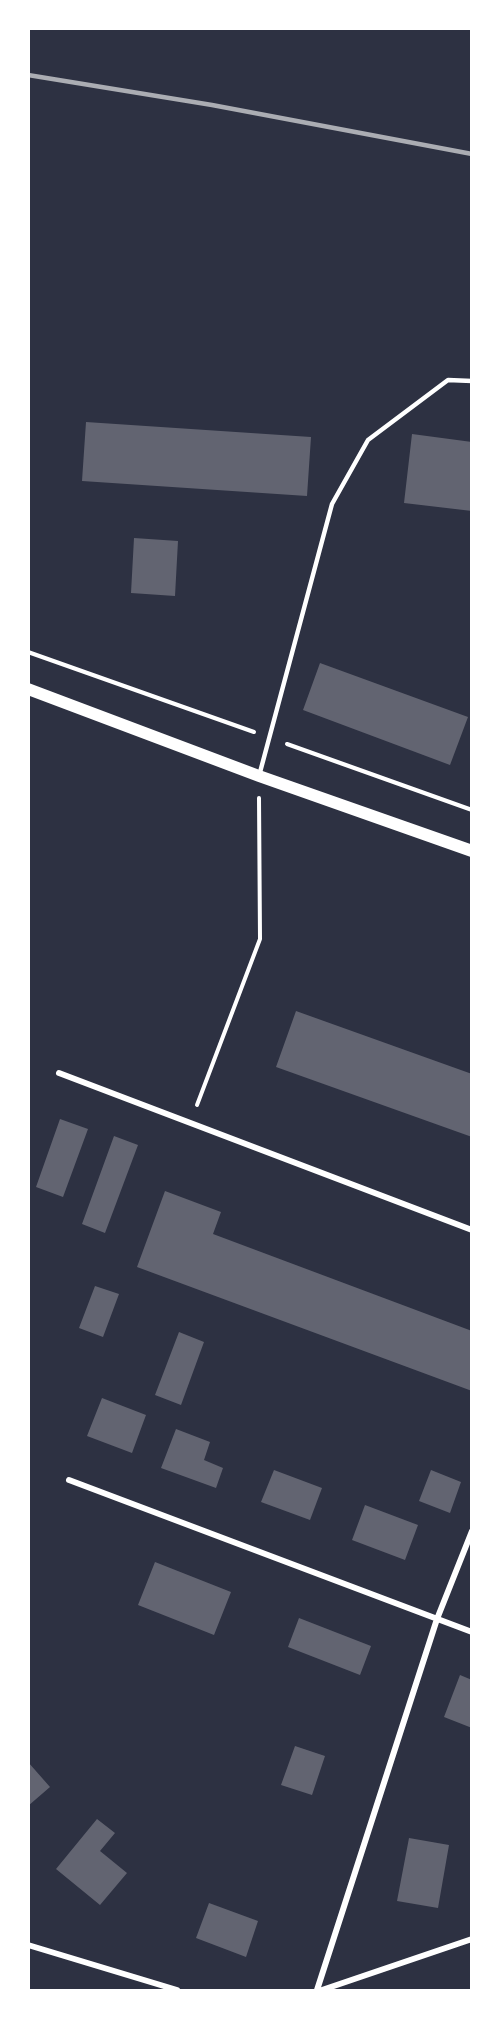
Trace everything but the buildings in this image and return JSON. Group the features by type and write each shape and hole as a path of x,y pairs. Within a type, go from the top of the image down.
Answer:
{"main road":[{"path":"28,689 259,776 471,852"}],"street":[{"path":"59,1073 471,1230"},
{"path":"69,1480 471,1632"},
{"path":"316,1990 436,1619 471,1531"},
{"path":"322,1990 471,1939"},
{"path":"28,1945 177,1990"}],"lane":[{"path":"259,776 332,504 368,440 448,380 471,381"}],"path":[{"path":"190,1123 260,939 259,776"}],"railway":[{"path":"28,75 212,105 472,154"}]}
